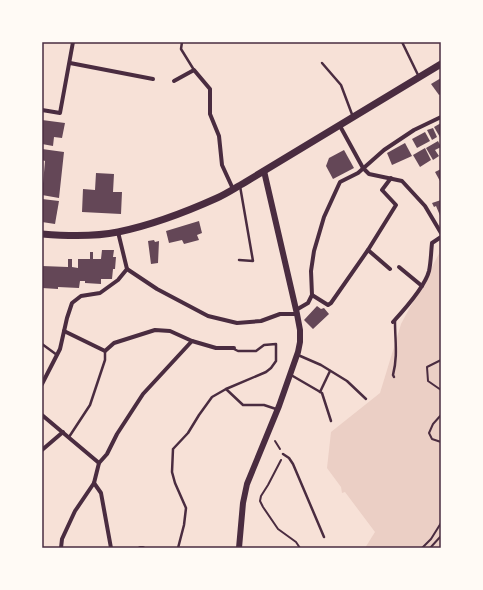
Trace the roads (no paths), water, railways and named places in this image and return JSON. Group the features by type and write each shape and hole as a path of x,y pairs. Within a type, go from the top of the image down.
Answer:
{"main road":[{"path":"42,234 74,235 118,232 188,211 219,198 441,64"}],"street":[{"path":"42,110 60,113 74,42"},
{"path":"70,63 153,79"},
{"path":"174,81 194,70 210,90 210,114 219,136 222,165 233,189"},
{"path":"118,232 127,269 157,289 208,316 237,323 261,320 280,314 296,312 308,303 312,295 311,271 314,251 324,217 340,182 358,173 384,150 414,130 441,117"},
{"path":"340,126 363,168 369,174 402,181 425,206 441,233"},
{"path":"239,548 242,503 247,484 278,410 300,342 300,330 264,171"},
{"path":"312,295 328,305 331,303 368,250 396,205 382,190 391,178"},
{"path":"394,321 407,307 422,286 429,272 432,243 441,237"},
{"path":"368,250 390,269"},
{"path":"399,268 422,286"},
{"path":"42,384 60,349 72,303 81,296 100,293 118,280 127,269"},
{"path":"64,331 105,351 114,343 155,330 170,331 192,341 216,348 234,348"},
{"path":"60,548 62,539 75,511 94,483 99,462 107,454 117,434 143,394 192,341"},
{"path":"42,415 99,462"},
{"path":"42,450 63,432"},
{"path":"94,483 101,493 111,548"}],"lane":[{"path":"182,42 181,49 194,70"},
{"path":"402,42 419,78"},
{"path":"322,63 341,85 353,117"},
{"path":"239,260 253,262 240,185"},
{"path":"394,321 395,344 397,349 393,375 394,377"},
{"path":"42,344 57,355"},
{"path":"178,548 184,525 186,508 175,484 172,472 173,449 188,433 212,397 226,389 266,372 276,361 276,344 264,345 256,351 238,351 234,348"},
{"path":"69,437 90,405 105,360 105,351"},
{"path":"297,354 321,365 347,381 366,399"},
{"path":"320,392 330,371"},
{"path":"290,374 320,392 331,421"},
{"path":"226,389 243,405 264,405 278,410"},
{"path":"283,454 289,458 293,464 324,538"}]}
